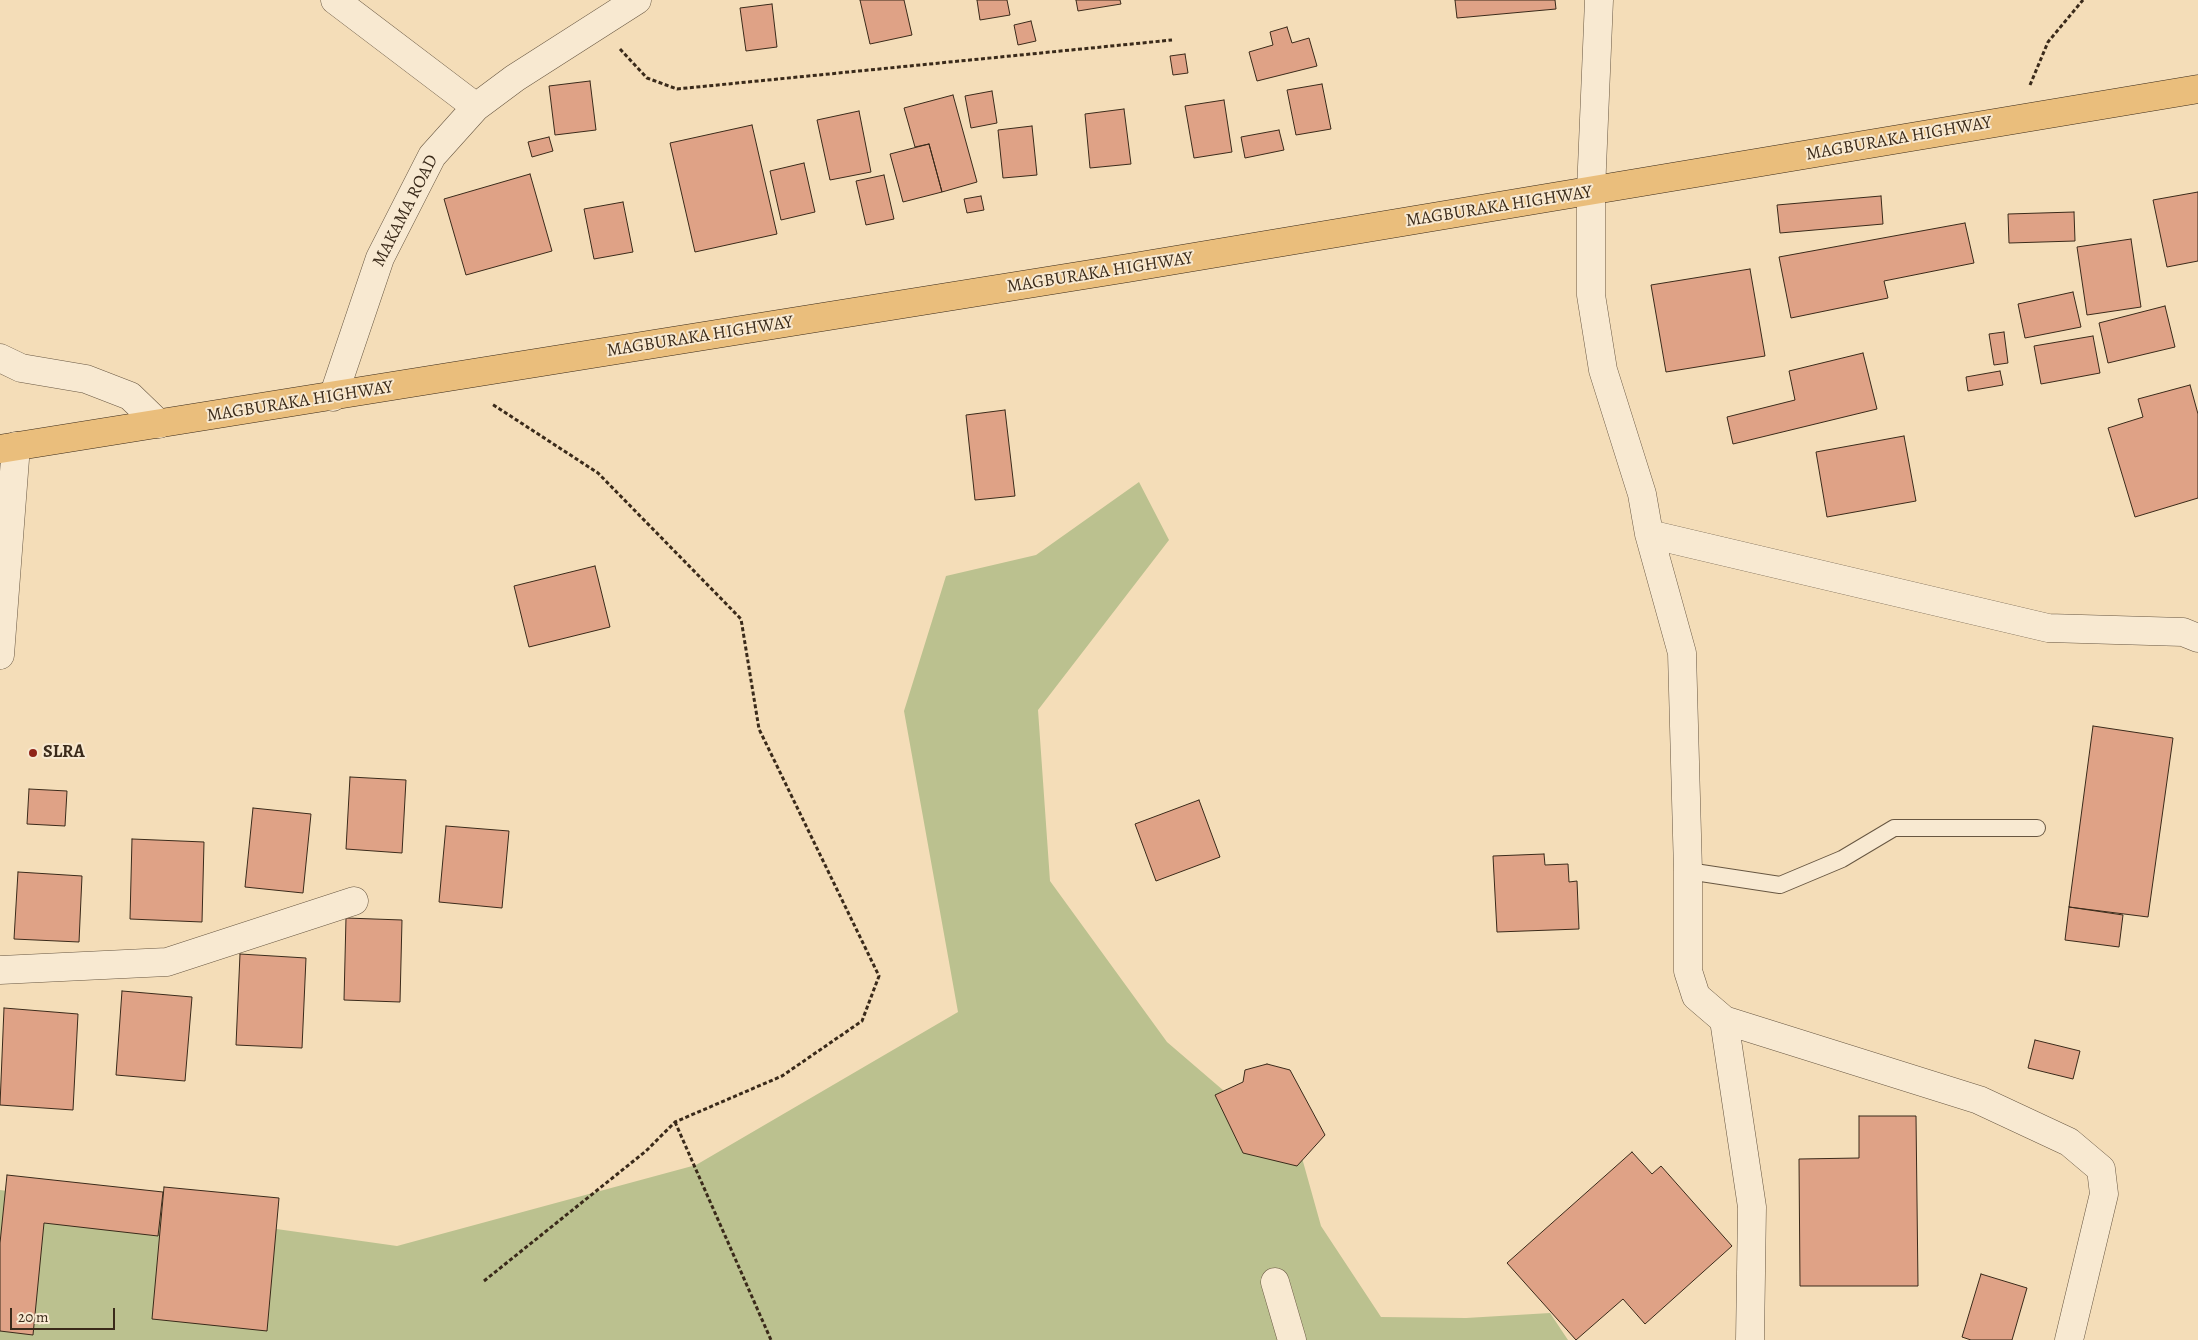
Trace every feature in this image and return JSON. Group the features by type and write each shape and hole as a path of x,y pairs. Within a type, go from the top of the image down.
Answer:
{"main road":[{"name":"MAGBURAKA HIGHWAY","path":"8,448 453,378 2198,89"}],"street":[{"path":"335,0 476,107"},
{"name":"MAKAMA ROAD","path":"333,397 380,258 432,156 476,107 515,78 637,0"},
{"path":"1599,0 1590,191 1591,295 1603,370 1642,494 1649,534 1682,653 1688,871 1688,971 1696,996 1724,1020 1979,1100 2069,1142 2101,1169 2104,1194 2069,1340"},
{"path":"0,358 21,368 86,379 130,396 159,424"},
{"path":"0,655 8,448"},
{"path":"1649,534 2048,628 2184,632 2198,638"},
{"path":"0,970 167,962 354,901"},
{"path":"1724,1020 1752,1207 1750,1340"},
{"path":"1275,1282 1292,1340"}],"lane":[{"path":"1688,871 1780,885 1842,859 1894,828 2037,828"}],"path":[{"path":"2015,120 2048,42 2083,0"},
{"path":"598,24 647,78 677,89 1172,40"},
{"path":"453,378 598,473 741,619 759,729 879,976 862,1021 782,1076 675,1122 646,1151 484,1281"},
{"path":"675,1122 771,1340"}],"green space":[{"path":"1139,482 1169,540 1038,710 1050,881 1167,1042 1302,1158 1321,1226 1381,1317 1466,1318 1550,1313 1568,1340 0,1340 0,1190 397,1246 696,1165 958,1012 904,711 946,576 1036,555"}],"building":[{"path":"860,0 904,0 912,35 870,44"},
{"path":"977,0 1007,0 1010,15 980,20"},
{"path":"1076,0 1120,0 1121,4 1078,11"},
{"path":"1455,0 1555,0 1556,9 1457,18"},
{"path":"772,4 777,47 746,51 740,8"},
{"path":"1031,21 1036,41 1018,45 1014,25"},
{"path":"1287,27 1292,43 1309,38 1317,66 1257,81 1249,52 1273,45 1270,32"},
{"path":"1185,54 1188,73 1173,75 1170,56"},
{"path":"590,81 596,130 555,135 549,86"},
{"path":"1322,84 1331,129 1296,135 1287,90"},
{"path":"992,91 997,123 971,128 965,96"},
{"path":"953,95 977,182 942,192 929,144 915,147 904,108"},
{"path":"1224,100 1232,152 1194,158 1185,106"},
{"path":"1124,109 1131,164 1090,168 1085,114"},
{"path":"859,111 871,172 830,180 817,120"},
{"path":"752,125 777,234 695,252 670,143"},
{"path":"1032,126 1037,175 1003,178 998,130"},
{"path":"1279,130 1284,150 1245,158 1241,137"},
{"path":"549,137 553,151 532,157 528,142"},
{"path":"929,144 942,192 903,202 890,154"},
{"path":"804,163 815,212 781,220 770,171"},
{"path":"530,174 552,251 466,275 444,199"},
{"path":"884,175 894,219 866,225 856,181"},
{"path":"2198,192 2198,261 2167,267 2153,200"},
{"path":"981,196 984,210 967,213 964,199"},
{"path":"1881,196 1883,224 1780,233 1777,205"},
{"path":"623,202 633,252 594,259 584,209"},
{"path":"2074,212 2075,241 2009,243 2008,214"},
{"path":"1965,223 1974,263 1884,281 1888,298 1791,318 1779,257"},
{"path":"2131,239 2141,307 2087,315 2077,247"},
{"path":"1750,269 1765,356 1666,372 1651,285"},
{"path":"2073,292 2081,327 2025,338 2018,304"},
{"path":"2165,306 2175,347 2108,363 2099,323"},
{"path":"2004,332 2008,363 1994,365 1989,334"},
{"path":"2093,336 2100,373 2041,384 2034,346"},
{"path":"1863,353 1877,409 1733,444 1727,417 1795,400 1789,371"},
{"path":"2000,371 2003,385 1968,391 1966,377"},
{"path":"2190,385 2198,414 2198,498 2135,517 2108,428 2143,417 2138,399"},
{"path":"1005,410 1015,496 975,500 966,415"},
{"path":"1904,436 1916,501 1827,517 1816,452"},
{"path":"595,566 610,627 529,647 514,586"},
{"path":"2093,726 2173,738 2148,917 2069,907"},
{"path":"350,777 406,780 402,853 346,849"},
{"path":"29,789 67,791 65,826 27,824"},
{"path":"1199,800 1220,857 1156,881 1135,824"},
{"path":"253,808 311,814 303,893 245,887"},
{"path":"446,826 509,831 502,908 439,902"},
{"path":"132,839 204,842 202,922 130,919"},
{"path":"1544,854 1545,865 1568,864 1569,882 1577,881 1579,929 1497,932 1493,856"},
{"path":"18,872 82,876 79,942 14,939"},
{"path":"2069,907 2123,915 2119,947 2065,940"},
{"path":"346,918 402,920 400,1002 344,1000"},
{"path":"240,954 306,958 302,1048 236,1045"},
{"path":"122,991 192,997 185,1081 116,1075"},
{"path":"4,1008 78,1014 73,1110 0,1105"},
{"path":"2035,1040 2080,1051 2073,1079 2028,1068"},
{"path":"1267,1064 1290,1070 1325,1135 1297,1166 1243,1153 1215,1095 1243,1082 1245,1070"},
{"path":"1859,1116 1916,1116 1918,1286 1800,1286 1799,1159 1859,1158"},
{"path":"1632,1152 1652,1174 1661,1166 1732,1246 1645,1324 1623,1299 1576,1340 1507,1263"},
{"path":"7,1175 163,1192 158,1236 44,1223 33,1335 0,1331 0,1243"},
{"path":"164,1187 279,1198 267,1331 152,1319"},
{"path":"1981,1274 2027,1288 2012,1340 1971,1340 1962,1337"}],"place":[{"name":"SLRA","path":"33,753"}]}
